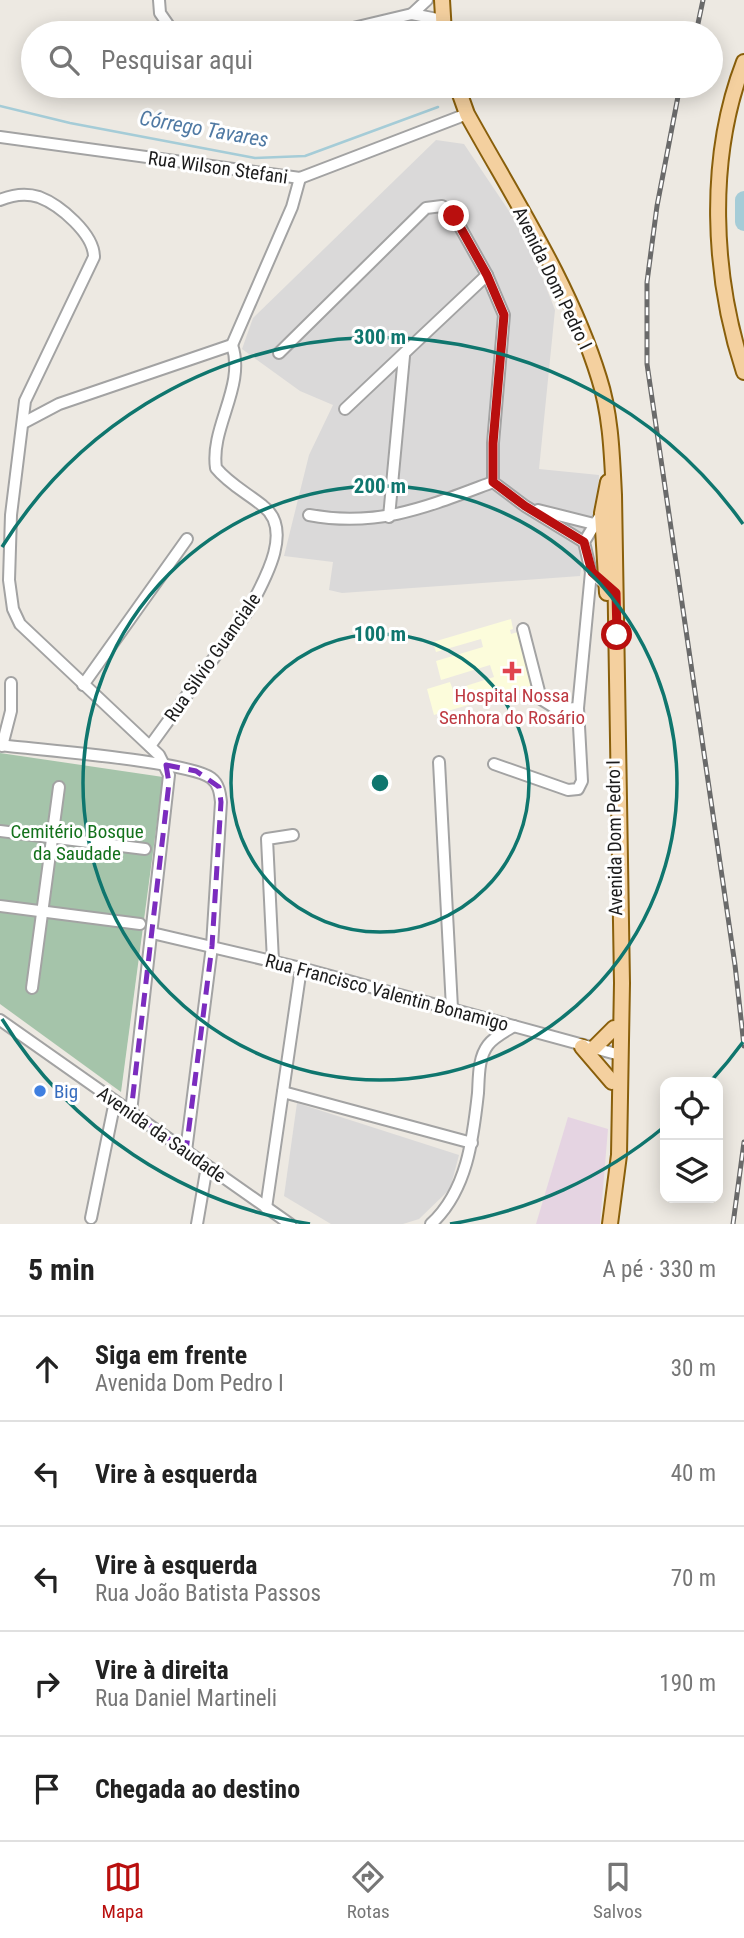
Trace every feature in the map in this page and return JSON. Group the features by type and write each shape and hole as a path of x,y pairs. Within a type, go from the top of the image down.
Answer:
{"main road":[{"path":"442,0 443,21"},
{"path":"744,62 723,141 719,210 722,278 744,372"},
{"name":"Avenida Dom Pedro I","path":"461,98 467,114 582,328 600,380 611,452 614,495 611,590 618,1155 610,1224"},
{"name":"Avenida Dom Pedro I","path":"603,1224 612,1082 617,1054 614,1028 615,861 611,590 598,519 611,452"},
{"path":"612,1082 588,1048 614,1028"}],"street":[{"path":"159,0 160,13 166,21"},
{"path":"383,21 412,14 427,0"},
{"path":"412,14 429,21"},
{"name":"Rua Wilson Stefani","path":"0,137 300,178 467,114"},
{"path":"25,422 59,404 232,345 292,207 300,178"},
{"path":"0,200 24,194 39,198 86,234 94,249 94,257 25,401 25,422 11,515 9,580 13,609 20,624 150,746 166,765 169,783 131,1112"},
{"path":"279,353 426,208 442,206 454,216 487,275 504,315 493,443 493,482"},
{"path":"345,409 487,275"},
{"name":"Rua Silvio Guanciale","path":"150,746 248,611 272,555 277,524 272,513 224,478 216,468 217,449 234,378 236,356 232,345"},
{"path":"388,517 404,356"},
{"path":"493,482 525,506 584,542 592,572 578,708 582,781 578,789 568,790 494,764"},
{"path":"309,515 369,520 388,517 417,510 493,482"},
{"path":"584,542 614,495"},
{"path":"525,506 598,519"},
{"path":"83,685 187,539"},
{"path":"592,572 611,590"},
{"path":"523,629 541,699 557,709 578,708"},
{"path":"11,683 11,711 1,746 166,765 210,777 219,787 221,802 212,946 186,1151"},
{"path":"439,762 452,1008"},
{"path":"32,988 59,786"},
{"path":"0,831 145,849"},
{"path":"273,961 267,839 293,835"},
{"path":"0,906 140,924"},
{"name":"Rua Francisco Valentin Bonamigo","path":"152,933 301,968 617,1054"},
{"path":"265,1208 301,968"},
{"name":"Avenida da Saudade","path":"0,1020 290,1224"},
{"path":"431,1224 451,1200 472,1143 481,1061 488,1045 514,1026"},
{"path":"283,1092 472,1143"},
{"path":"91,1218 115,1101"},
{"path":"197,1224 207,1166"}],"highlighted area":[{"path":"166,765 196,771 219,787 221,802 212,946 186,1151 131,1112 169,783"}],"shaded area":[{"path":"436,140 464,144 513,217 541,274 555,310 539,469 599,475 597,519 588,523 580,576 342,593 329,590 333,562 284,556 309,455 333,405 300,391 242,349 253,318"},
{"name":"Hospital Nossa Senhora do Rosário","path":"511,619 511,634 521,631 536,685 434,715 427,689 450,682 453,690 494,677 490,665 441,680 436,661 483,647 481,639 436,652 433,642"},
{"path":"297,1103 459,1155 450,1189 419,1219 403,1224 331,1224 284,1196"},
{"path":"568,1117 608,1129 600,1224 536,1224"}],"green space":[{"name":"Cemitério Bosque da Saudade","path":"0,753 163,777 121,1092 0,1004"}],"waterway":[{"name":"Córrego Tavares","path":"0,106 70,123 255,158 305,156 438,107"},
{"path":"744,200 744,222"}],"railway":[{"path":"699,21 703,0"},
{"path":"678,98 657,206 647,282 647,364 735,965 744,1046"},
{"path":"733,1224 744,1142"}],"place":[{"name":"Hospital Nossa Senhora do Rosário","path":"512,671"},
{"name":"Big","path":"40,1091"}],"route":[{"path":"454,216 487,275 504,315 504,340 493,443 493,482 525,506 584,542 586,560 592,572 616,593 617,635"}]}
